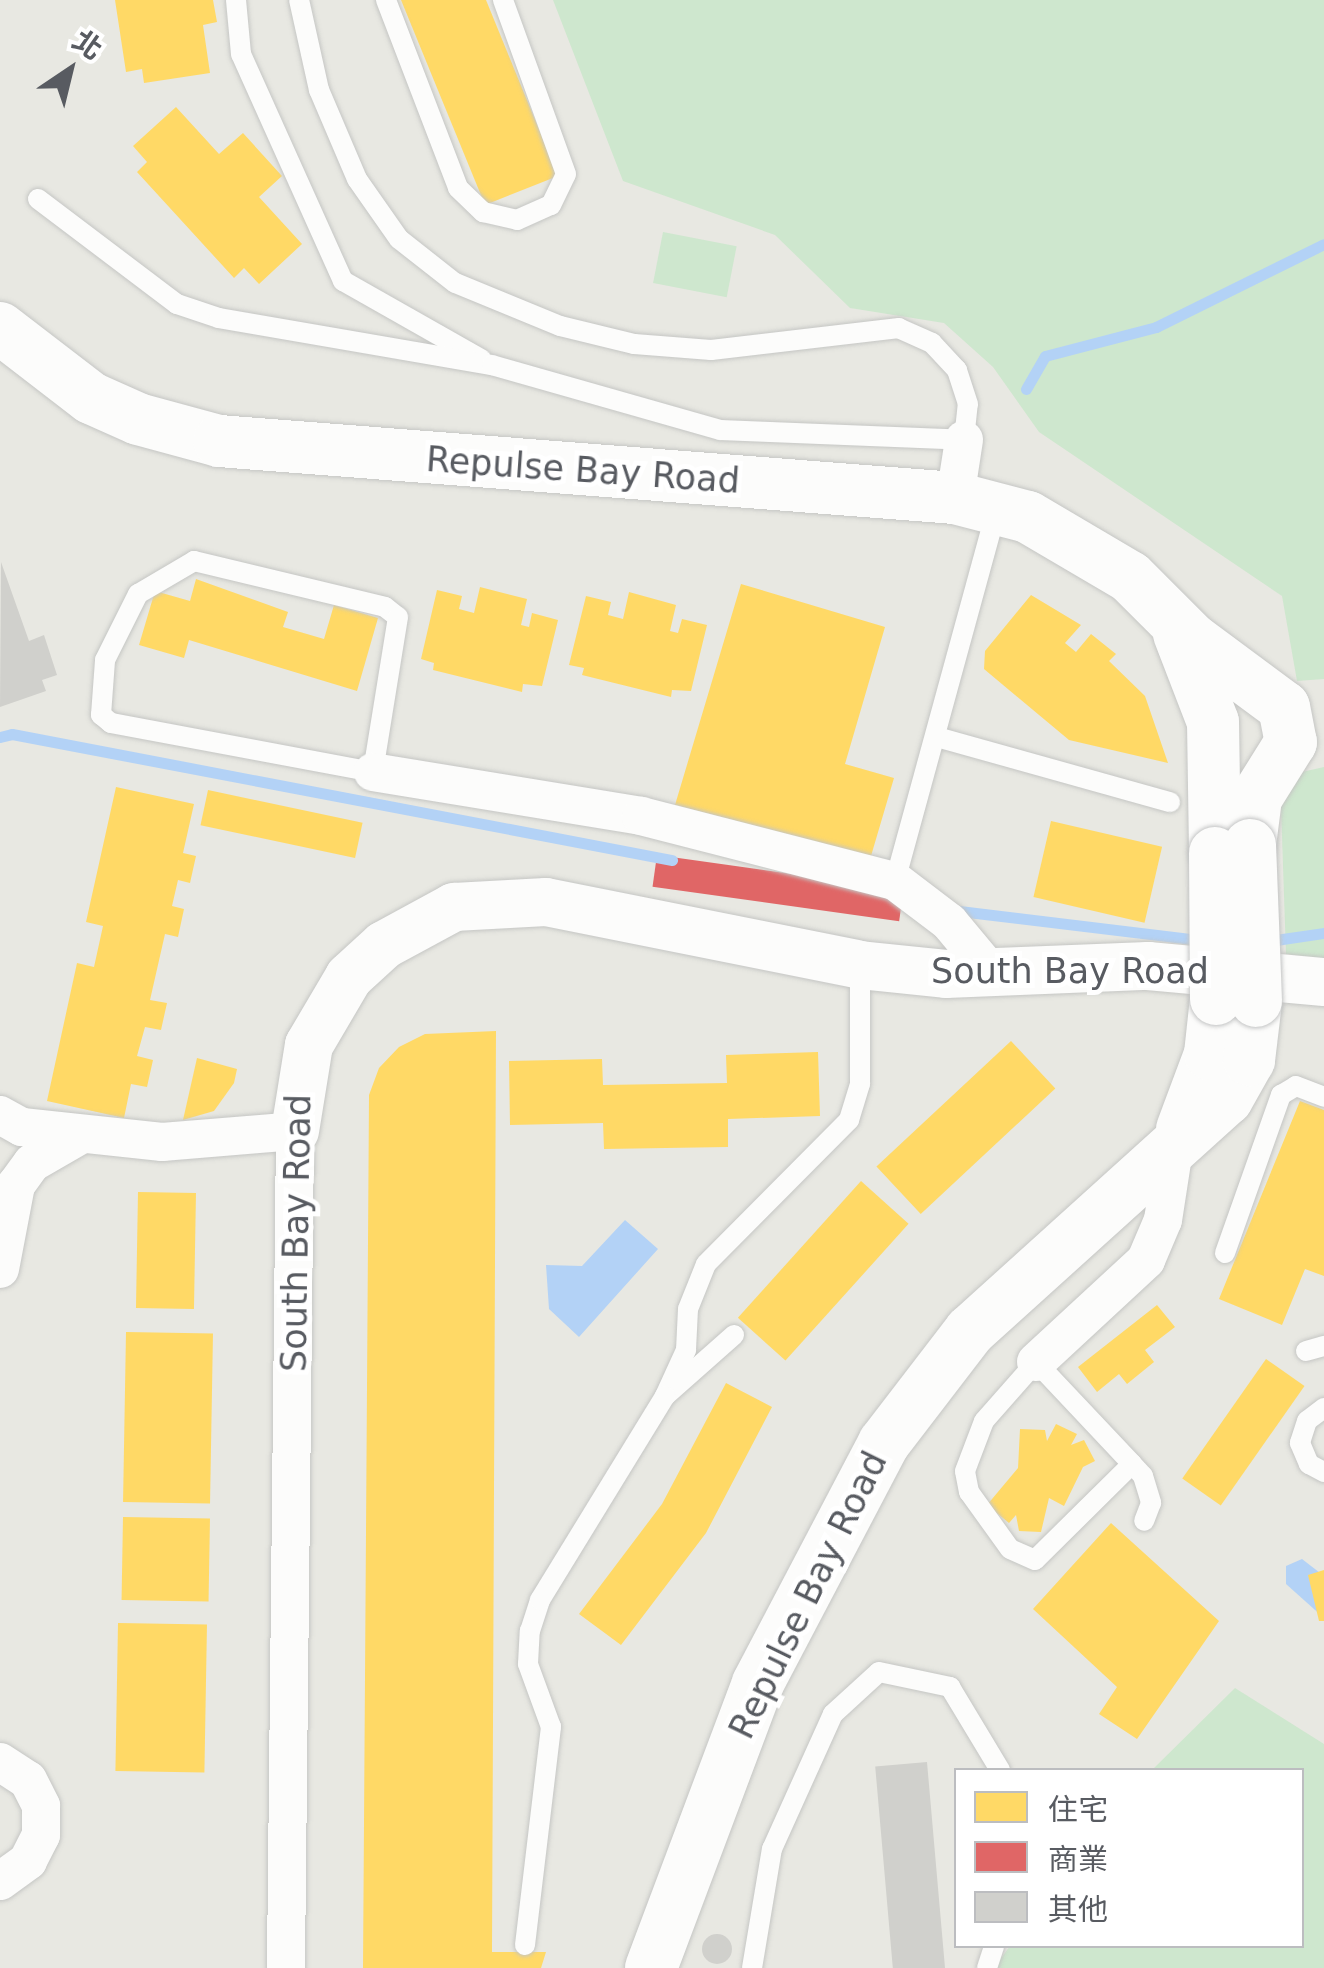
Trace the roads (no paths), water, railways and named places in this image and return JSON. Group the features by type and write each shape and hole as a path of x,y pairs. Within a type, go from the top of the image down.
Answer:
{"main road":[{"name":"Repulse Bay Road","path":"0,328 91,398 219,440 977,502 1102,557 1292,729 1233,849"},
{"name":"Repulse Bay Road","path":"651,1968 758,1683 884,1443 970,1330 1174,1149 1238,1084 1253,1042 1236,1000 1233,849 1214,734 1198,672 1165,612"},
{"path":"1237,694 1292,729 1242,771 1214,734 1237,694"}],"street":[{"path":"964,440 977,502"},
{"path":"373,772 642,816 909,890 984,962"},
{"name":"South Bay Road","path":"286,1968 295,1131 309,1045 349,977 384,944 454,907 546,902 860,965 984,962 1148,966 1324,982"},
{"path":"0,1115 22,1127 78,1136 203,1142 295,1131"},
{"path":"0,1269 16,1185 32,1163 78,1136"},
{"path":"1036,1362 1146,1260 1162,1220 1174,1149"},
{"path":"0,1762 28,1780 41,1806 41,1836 28,1861 0,1880"}],"lane":[{"path":"236,0 241,54 343,281 492,365"},
{"path":"38,198 177,304 219,318 492,365 720,430 964,440 968,404 956,370 932,343 899,328 711,350 634,344 560,326 455,283 399,239 358,180 320,90 299,0"},
{"path":"386,0 458,188 483,212 517,220 551,205 566,174 503,0"},
{"path":"909,890 977,502"},
{"path":"194,561 386,607 398,617 401,632 373,772 111,723 100,703 105,660 138,594 194,561"},
{"path":"937,736 1170,802"},
{"path":"525,1945 550,1727 528,1664 530,1632 540,1600 665,1396 686,1350 688,1309 706,1264 849,1120 860,1084 860,965"},
{"path":"1225,1253 1281,1095 1296,1086 1324,1097"},
{"path":"665,1396 734,1335"},
{"path":"1132,1464 1044,1556 1016,1556 969,1492 965,1470 984,1421 1036,1362 1132,1464 1151,1494 1144,1521"},
{"path":"1324,1408 1306,1420 1300,1442 1309,1464 1324,1472"},
{"path":"752,1968 772,1849 833,1714 879,1672 950,1688 999,1768"}],"water":[{"path":"625,1220 658,1249 579,1337 549,1309 546,1265 582,1266"},
{"path":"1302,1559 1324,1576 1324,1618 1286,1584 1286,1566"}],"waterway":[{"path":"1026,389 1045,356 1156,327 1324,244"},
{"path":"0,737 12,734 672,860"},
{"path":"951,910 1200,940"},
{"path":"1269,941 1324,933"}]}
